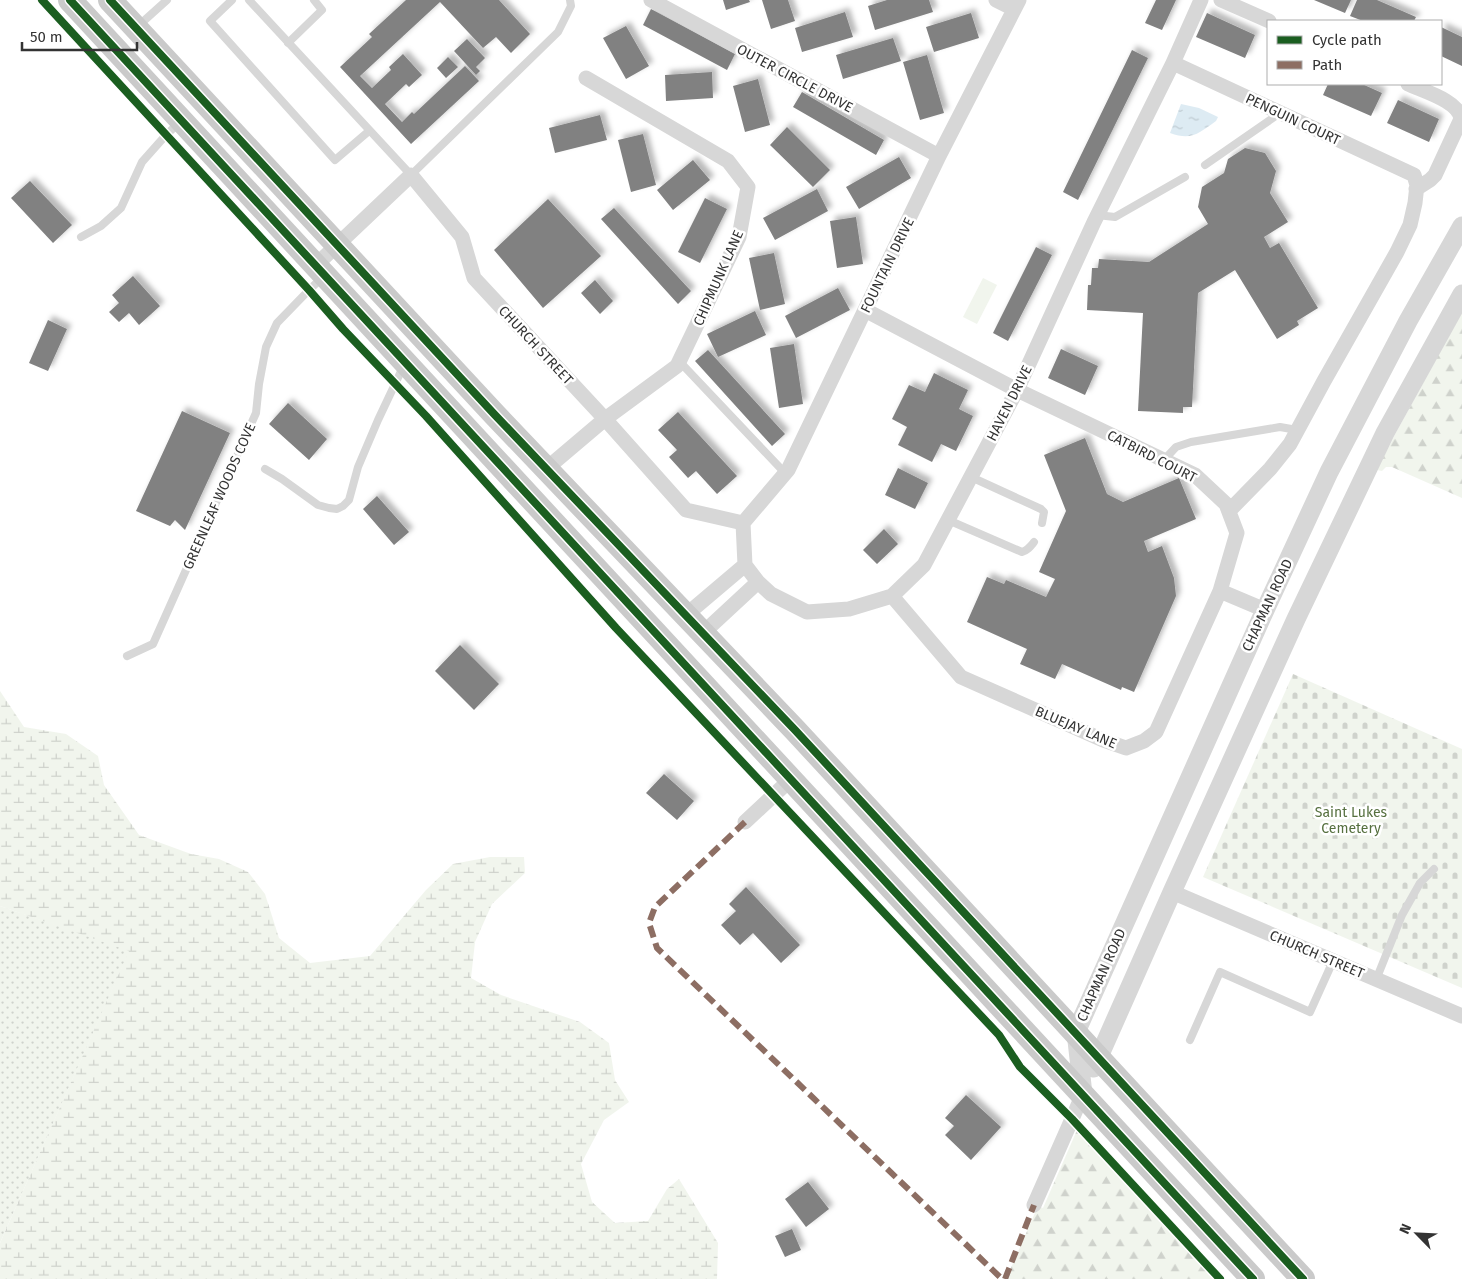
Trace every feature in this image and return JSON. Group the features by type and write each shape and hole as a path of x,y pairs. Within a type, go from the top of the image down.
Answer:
{"main road":[{"path":"70,0 1253,1279"},
{"path":"110,0 546,469 703,632 1076,1032 1303,1279"}],"street":[{"name":"OUTER CIRCLE DRIVE","path":"651,0 939,156"},
{"path":"996,0 1016,5"},
{"name":"HAVEN DRIVE","path":"758,582 770,594 807,612 849,608 892,596 924,565 1017,390 1098,215 1173,63 1201,0"},
{"path":"1221,0 1267,20"},
{"name":"FOUNTAIN DRIVE","path":"744,523 785,473 939,156 1016,5"},
{"name":"PENGUIN COURT","path":"1173,63 1280,113 1415,182"},
{"name":"CHIPMUNK LANE","path":"546,469 605,419 677,366 739,237 748,187 728,161 586,78"},
{"path":"1229,511 1270,469 1290,444 1397,252 1410,225 1416,203 1415,182 1430,180 1436,175 1461,119 1458,109 1452,104 1410,85"},
{"path":"320,271 337,246 411,175"},
{"name":"CHURCH STREET","path":"411,175 462,236 474,278 605,419 686,510 744,523"},
{"name":"CHAPMAN ROAD","path":"1082,1094 1076,1032 1265,610 1329,472 1408,321 1462,226"},
{"path":"1034,1204 1296,618 1380,442 1462,294"},
{"name":"CATBIRD COURT","path":"865,310 1017,390 1195,475 1226,504 1237,533 1220,590"},
{"path":"703,632 758,582 745,565 744,523"},
{"path":"686,615 745,565"},
{"path":"1220,590 1265,610"},
{"name":"BLUEJAY LANE","path":"892,596 961,677 1103,740 1126,748 1144,741 1156,732 1220,590"},
{"path":"745,822 790,780"},
{"name":"CHURCH STREET","path":"1172,892 1462,1016"}],"lane":[{"path":"136,28 167,0"},
{"path":"232,0 210,21 335,160 369,131"},
{"path":"249,0 411,175 558,32 571,6 570,0"},
{"path":"288,43 322,10 314,0"},
{"path":"1205,165 1280,113"},
{"path":"81,237 101,226 121,208 142,162 166,135 182,121"},
{"path":"1098,215 1115,217 1185,177"},
{"name":"GREENLEAF WOODS COVE","path":"127,656 153,644 256,413 266,347 277,323 309,290 320,271"},
{"path":"680,361 785,473"},
{"path":"265,469 318,505 329,508 343,506 349,500 358,467 405,363"},
{"path":"1164,460 1176,447 1191,442 1280,427 1298,430"},
{"path":"971,477 1041,509 1044,512 1042,523"},
{"path":"948,520 1022,552 1030,548 1034,542"},
{"path":"1376,980 1402,915 1420,883 1434,869"},
{"path":"1190,1040 1220,972 1310,1012 1333,961"}],"green space":[{"path":"983,278 997,285 977,324 963,317"},
{"path":"1462,312 1462,498 1392,467 1386,467 1382,471 1377,470"},
{"name":"Saint Lukes Cemetery","path":"1293,674 1462,749 1462,988 1203,877"},
{"path":"0,691 24,727 66,734 98,756 104,785 139,835 191,854 219,859 248,872 265,894 279,938 310,963 370,956 426,890 453,864 490,857 524,857 525,873 492,904 475,942 471,978 501,995 580,1022 609,1043 615,1080 629,1102 604,1120 581,1164 592,1202 615,1223 648,1221 667,1189 679,1179 718,1243 717,1279 0,1279 0,1243 129,951 0,906"},
{"path":"0,906 130,950 0,1243"},
{"path":"1081,1121 1221,1279 1006,1279 1038,1206 1043,1208"}],"water":[{"path":"1181,104 1199,108 1218,117 1216,121 1205,129 1190,136 1170,133"}],"building":[{"path":"406,0 499,0 530,34 511,53 496,37 483,48 440,2 360,76 372,88 391,70 389,67 403,54 422,75 409,87 406,84 385,104 402,122 412,112 414,114 465,66 479,81 411,144 340,67 372,37 369,34"},
{"path":"723,0 749,0 750,2 726,10"},
{"path":"762,0 788,0 795,21 771,29"},
{"path":"887,0 929,0 933,12 875,30 868,6"},
{"path":"1156,0 1176,0 1162,30 1145,23"},
{"path":"1314,0 1351,0 1345,13"},
{"path":"1357,0 1377,0 1416,17 1414,20 1360,20 1350,16"},
{"path":"651,9 735,54 727,70 643,25"},
{"path":"845,12 853,37 802,52 795,28"},
{"path":"971,13 979,38 934,52 926,27"},
{"path":"1207,13 1255,35 1245,58 1196,37"},
{"path":"626,26 649,66 626,79 603,38"},
{"path":"1442,27 1462,37 1462,66 1442,56"},
{"path":"893,38 901,61 843,79 836,55"},
{"path":"467,39 485,58 476,67 480,71 476,75 454,51"},
{"path":"1132,50 1148,58 1078,200 1063,192"},
{"path":"927,55 944,113 920,120 903,62"},
{"path":"448,57 458,67 446,78 437,68"},
{"path":"712,72 713,98 666,101 665,75"},
{"path":"758,79 770,125 745,132 733,86"},
{"path":"1328,85 1364,85 1382,93 1371,116 1323,95"},
{"path":"802,92 884,140 876,155 793,107"},
{"path":"1398,100 1439,119 1429,142 1387,123"},
{"path":"600,115 607,140 555,153 549,128"},
{"path":"787,127 830,170 813,187 770,145"},
{"path":"643,134 656,185 631,192 618,140"},
{"path":"1245,148 1265,153 1276,171 1270,193 1288,222 1264,237 1270,248 1279,243 1318,308 1297,321 1299,325 1277,339 1235,270 1198,293 1192,407 1183,407 1183,413 1138,411 1143,313 1087,310 1088,285 1091,285 1092,268 1098,268 1099,259 1149,262 1208,224 1198,207 1202,187 1224,173 1228,159"},
{"path":"899,157 911,178 859,209 846,187"},
{"path":"693,160 710,180 673,210 657,190"},
{"path":"30,181 72,225 53,243 11,198"},
{"path":"817,189 828,211 775,240 763,218"},
{"path":"705,198 727,209 700,263 678,252"},
{"path":"548,199 601,256 543,308 494,250"},
{"path":"614,208 691,291 678,304 601,219"},
{"path":"856,217 863,264 837,268 830,221"},
{"path":"1036,247 1052,255 1008,341 993,333"},
{"path":"774,253 785,304 760,310 749,258"},
{"path":"133,276 160,306 139,325 129,313 119,322 109,312 119,303 112,295"},
{"path":"595,280 613,301 600,314 581,293"},
{"path":"838,288 850,310 796,338 785,316"},
{"path":"755,311 766,335 718,357 707,334"},
{"path":"48,320 67,329 48,371 29,363"},
{"path":"794,344 803,404 779,408 770,348"},
{"path":"1061,349 1098,366 1085,395 1048,378"},
{"path":"708,350 785,434 772,446 695,361"},
{"path":"934,373 968,390 959,409 973,416 956,451 941,444 932,462 898,445 907,427 892,419 909,385 925,392"},
{"path":"288,403 327,439 309,460 269,424"},
{"path":"182,411 230,433 185,530 175,520 170,526 136,511"},
{"path":"678,412 737,476 717,494 696,471 688,478 669,457 677,450 658,430"},
{"path":"1085,438 1107,494 1123,502 1179,478 1196,519 1144,541 1148,552 1162,546 1174,578 1176,596 1134,692 1122,687 1121,690 1062,664 1055,679 1020,664 1027,649 967,622 987,577 1004,584 1006,580 1046,597 1055,579 1039,572 1066,511 1044,455"},
{"path":"898,468 928,483 915,509 885,495"},
{"path":"377,496 409,532 394,545 363,509"},
{"path":"884,529 898,544 877,564 863,550"},
{"path":"460,645 499,684 474,710 435,671"},
{"path":"664,774 694,801 677,820 646,793"},
{"path":"746,887 800,945 781,963 753,933 740,945 721,925 736,911 729,904"},
{"path":"966,1095 1001,1127 971,1160 945,1135 954,1126 945,1118"},
{"path":"808,1182 829,1209 806,1227 785,1199"},
{"path":"792,1229 801,1250 785,1257 775,1236"}],"marked path":[{"path":"745,822 655,907 649,923 657,948 1002,1279"},
{"path":"1005,1279 1034,1205"}],"cycle path":[{"path":"42,0 343,329 426,416 616,628 999,1035 1020,1067 1072,1119 1220,1279"},
{"path":"70,0 1253,1279"},
{"path":"110,0 495,415 795,730 1303,1279"}]}
